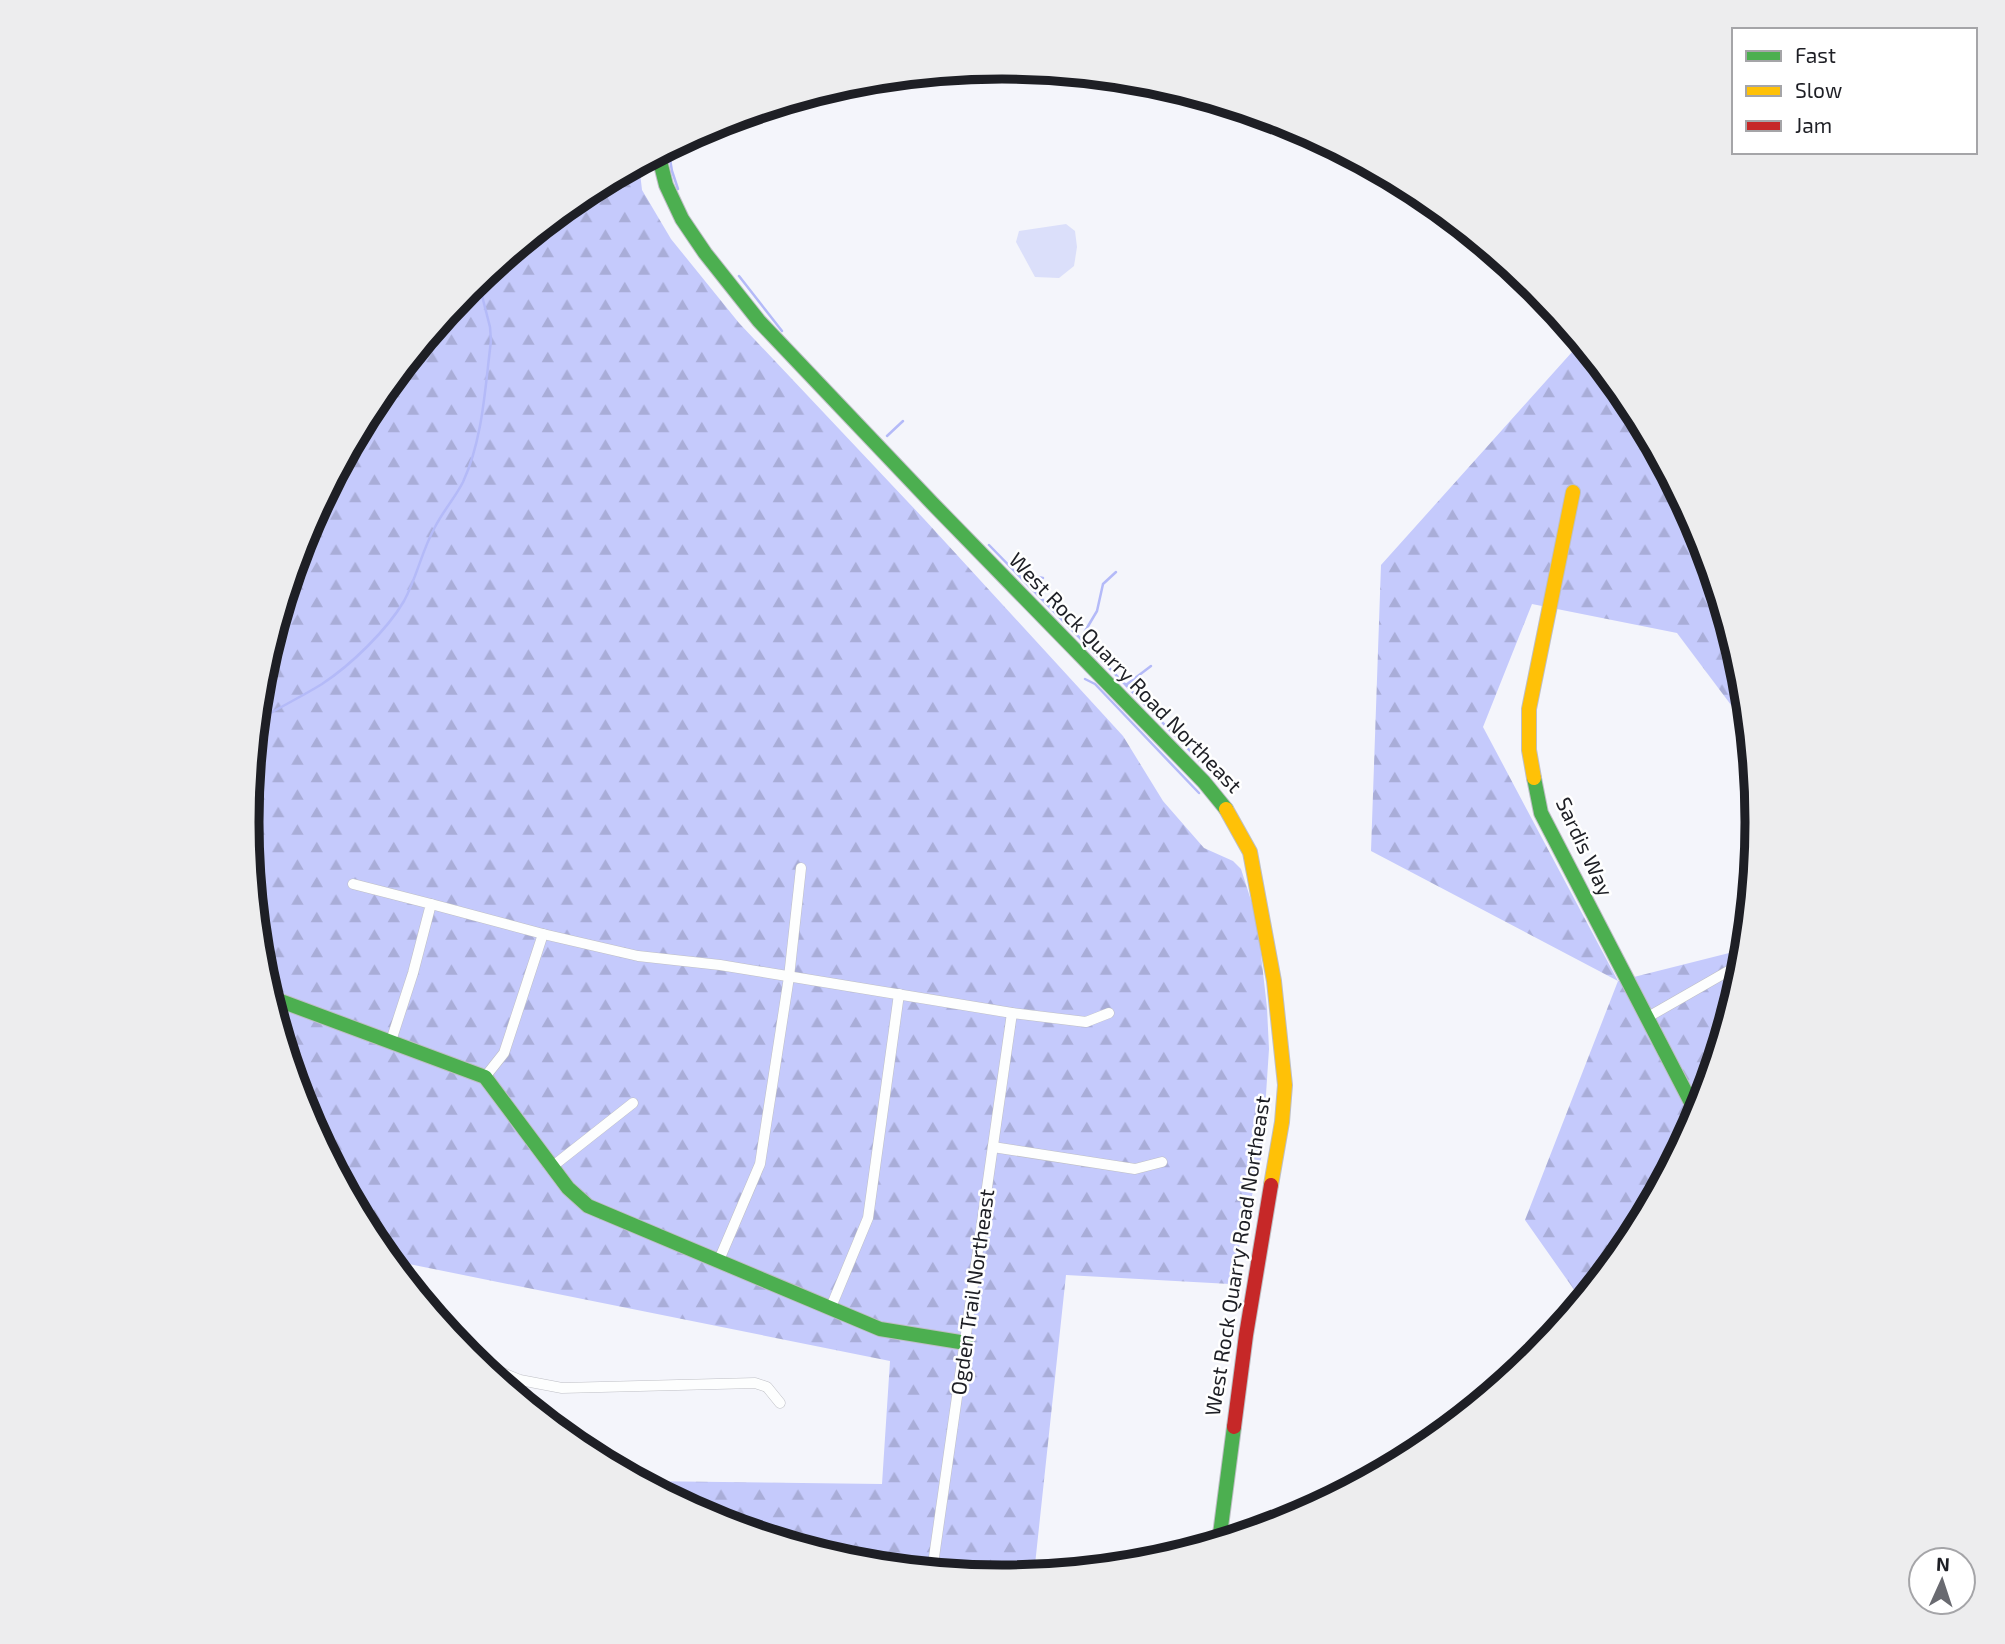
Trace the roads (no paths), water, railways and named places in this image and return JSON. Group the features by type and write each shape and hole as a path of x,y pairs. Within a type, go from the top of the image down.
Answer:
{"street":[{"name":"West Rock Quarry Road Northeast","path":"660,162 668,191 683,219 728,282 764,326 888,459 1204,782 1233,816 1245,837 1266,927 1283,1048 1285,1085 1282,1122 1248,1322 1220,1532"},
{"name":"Sardis Way","path":"1573,492 1529,709 1529,750 1541,813 1690,1102"},
{"path":"719,1260 760,1164 789,976 801,868"},
{"path":"353,884 638,956 720,965 1013,1013 1086,1022 1109,1013"},
{"path":"391,1041 431,904"},
{"path":"485,1077 505,1053 543,934"},
{"path":"1648,1017 1730,970"},
{"path":"831,1307 867,1218 899,994"},
{"path":"282,1001 485,1077 568,1188 588,1206 880,1329 966,1343"},
{"name":"Ogden Trail Northeast","path":"933,1562 1013,1013"},
{"path":"553,1166 633,1103"},
{"path":"993,1147 1135,1169 1162,1161"},
{"path":"504,1373 520,1380 562,1388 755,1383 766,1387 780,1403"}],"waterway":[{"path":"670,157 678,189"},
{"path":"739,276 782,331"},
{"path":"268,715 322,684 345,667 378,635 404,601 430,536 463,482 475,448 491,341 481,292"},
{"path":"887,436 903,421"},
{"path":"989,545 1203,764"},
{"path":"1081,638 1097,611 1103,584 1116,572"},
{"path":"1029,586 1038,577 1043,578"},
{"path":"1126,685 1151,666"},
{"path":"1085,679 1095,684 1199,793"}]}
